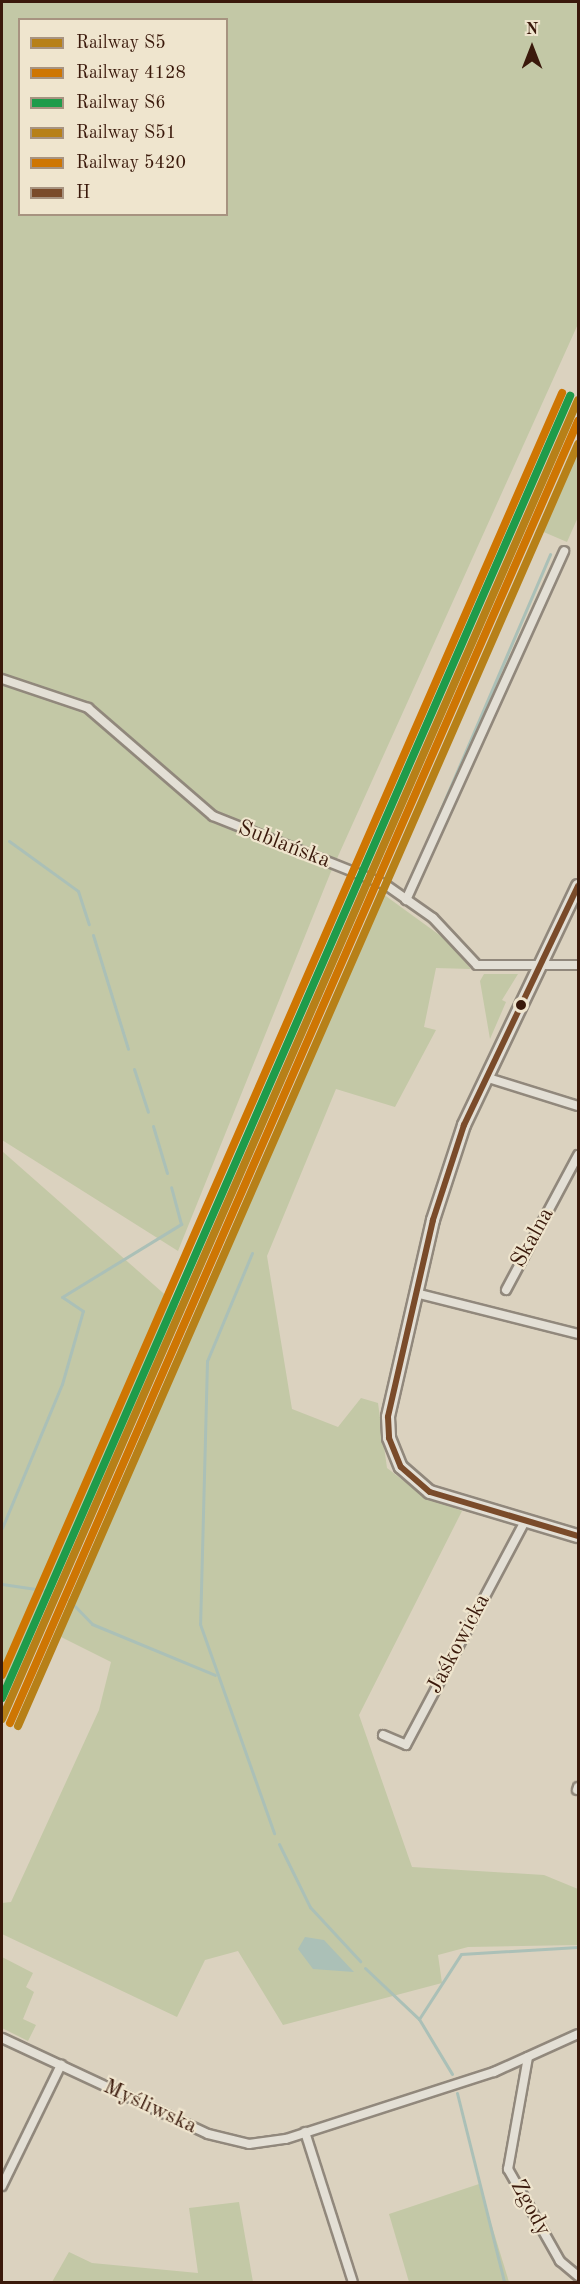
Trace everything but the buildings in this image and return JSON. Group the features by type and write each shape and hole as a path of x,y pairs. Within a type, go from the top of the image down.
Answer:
{"street":[{"path":"406,900 564,551"},
{"name":"Sublańska","path":"2,679 88,708 213,816 300,855 371,877 406,900 477,965 579,965"},
{"path":"579,886 537,966 485,1077 440,1199 388,1417 392,1449 401,1467 430,1492 579,1536"},
{"path":"485,1077 579,1106"},
{"name":"Skalna","path":"506,1290 579,1155"},
{"path":"416,1293 579,1334"},
{"name":"Jaśkowicka","path":"383,1735 406,1745 525,1521"},
{"name":"Myśliwska","path":"2,2038 232,2142 268,2143 528,2057 579,2034"},
{"name":"Zgody","path":"528,2057 508,2169 560,2261 579,2276"},
{"path":"2,2186 61,2065"},
{"path":"305,2132 353,2283"}],"green space":[{"path":"2,2 578,2 578,324 330,874 178,1251 2,1140"},
{"path":"578,439 578,517 567,542 539,530"},
{"path":"383,894 445,939 471,969 436,968 424,1027 436,1030 395,1107 336,1089 267,1256 292,1409 338,1427 361,1398 378,1403 387,1468 422,1495 462,1511 359,1715 412,1867 544,1875 578,1889 578,1945 468,1947 438,1955 442,1983 283,2025 238,1951 205,1960 177,2017 2,1934 2,1903 11,1902 99,1710 111,1662 61,1637 99,1537"},
{"path":"484,974 518,974 502,1000 506,1002 490,1039 480,981"},
{"path":"2,1151 179,1307 2,1705"},
{"path":"2,1957 33,1973 26,1987 34,1992 23,2019 36,2025 28,2041 2,2028"},
{"path":"479,2184 509,2282 409,2282 389,2214"},
{"path":"239,2202 253,2282 52,2282 69,2252 92,2263 198,2273 189,2208"}],"shaded area":[{"path":"305,1937 324,1940 354,1972 313,1969 298,1949"}],"waterway":[{"path":"428,839 550,554"},
{"path":"9,841 78,891 89,924"},
{"path":"93,935 128,1049"},
{"path":"134,1069 148,1112"},
{"path":"153,1126 167,1173"},
{"path":"2,1528 62,1384 83,1311 62,1297 181,1224 171,1187"},
{"path":"252,1253 207,1361 200,1624 274,1833"},
{"path":"2,1584 49,1591"},
{"path":"69,1600 92,1624 215,1675"},
{"path":"279,1844 310,1907 360,1961"},
{"path":"419,2019 461,1954 578,1947"},
{"path":"365,1968 419,2019 452,2074"},
{"path":"457,2093 504,2282"}],"rail line":[{"name":"5420","path":"2,1675 562,393"},
{"name":"S6","path":"2,1698 570,396"},
{"name":"S5","path":"2,1719 578,400"},
{"name":"4128","path":"10,1723 578,421"},
{"name":"S51","path":"18,1726 578,444"}],"transit line":[{"name":"H","path":"578,886 464,1125 433,1220 388,1417 389,1438 401,1467 430,1492 578,1536"}]}
